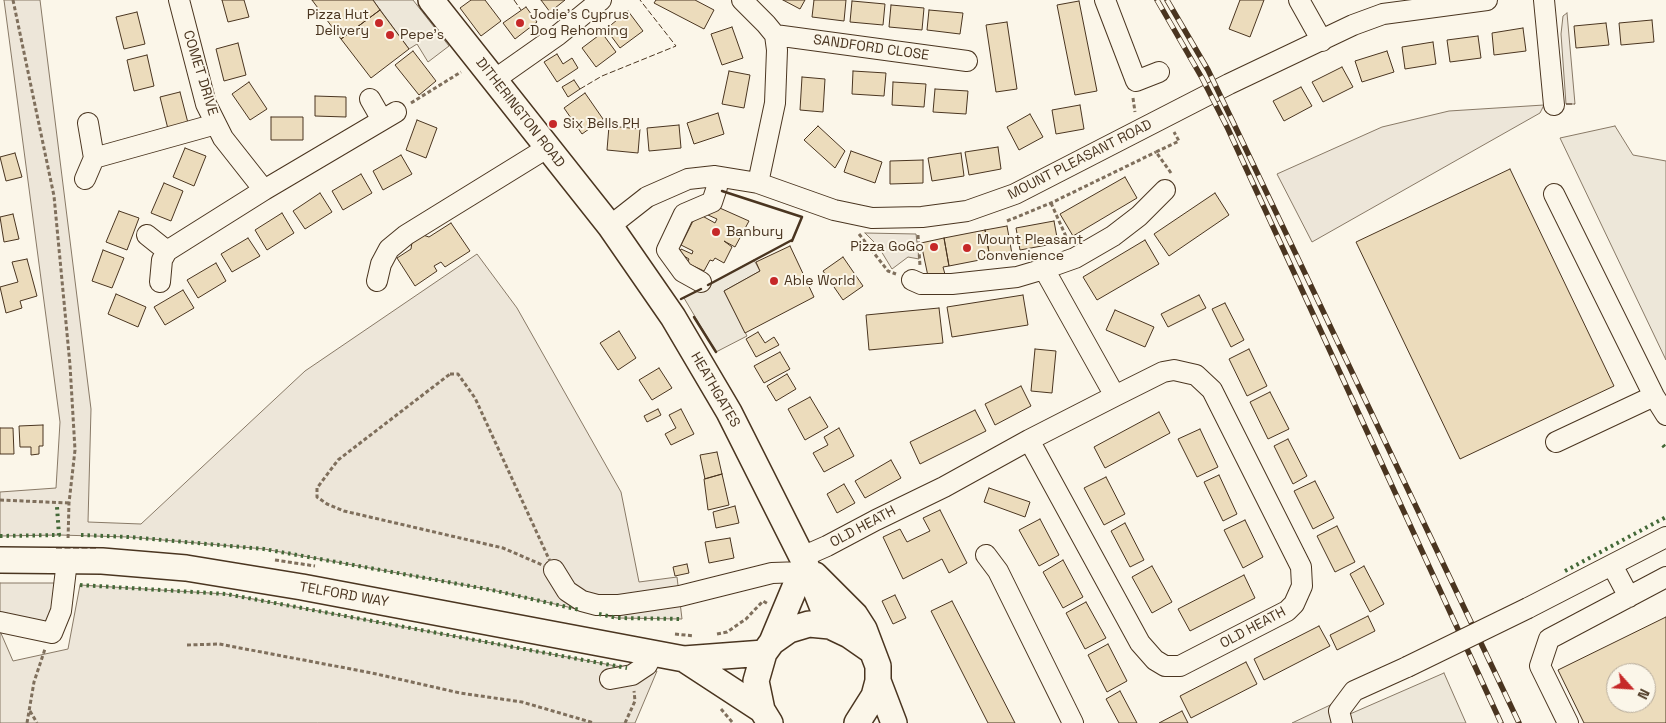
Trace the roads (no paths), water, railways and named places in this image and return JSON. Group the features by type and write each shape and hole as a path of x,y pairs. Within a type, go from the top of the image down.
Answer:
{"main road":[{"name":"DITHERINGTON ROAD","path":"431,0 610,226"},
{"name":"HEATHGATES","path":"610,226 673,317 730,412 803,564 830,626"},
{"name":"TELFORD WAY","path":"0,560 68,552 186,568 302,587 684,659 768,647"},
{"path":"766,716 756,681 768,647 803,564 855,615 864,629 878,666 878,681 874,696 857,723"},
{"path":"768,647 789,630 809,624 830,626 849,635 872,651"},
{"name":"TELFORD WAY","path":"684,659 766,716"},
{"path":"878,681 894,723"}],"street":[{"name":"COMET DRIVE","path":"179,0 206,104 223,138 264,190"},
{"path":"494,80 558,35 601,0"},
{"path":"742,0 775,35 777,50 775,103 758,183"},
{"path":"1105,0 1136,81 1159,72"},
{"path":"1299,0 1322,41"},
{"name":"MOUNT PLEASANT ROAD","path":"610,226 647,197 688,179 715,176 758,183 834,210 872,218 922,217 967,211 1015,194 1229,84 1354,24 1383,14 1474,0"},
{"path":"1544,0 1554,105"},
{"name":"SANDFORD CLOSE","path":"775,35 967,61"},
{"path":"160,282 162,260 167,251 264,190 389,116 370,99"},
{"path":"86,179 94,158 88,123"},
{"path":"94,158 216,124"},
{"path":"378,281 380,264 390,249 406,235 547,148"},
{"path":"701,282 683,272 667,250 684,214 712,202 716,187 715,176"},
{"path":"912,280 921,284 952,284 1017,277 1075,258 1120,231 1139,216 1165,190"},
{"path":"1554,194 1654,396 1666,415"},
{"path":"147,235 167,251"},
{"path":"1044,269 1116,396"},
{"name":"OLD HEATH","path":"803,564 827,546 876,520 944,487 1029,440 1163,372 1174,370 1196,375 1212,390 1301,567 1301,591 1294,604 1287,611 1180,666 1165,666 1155,660 1140,643 1029,440"},
{"path":"1556,442 1654,396"},
{"path":"1342,723 1339,711 1354,691 1528,608 1666,537"},
{"path":"0,622 52,632 61,611 68,552"},
{"path":"986,555 998,571 1073,723"},
{"path":"554,570 567,591 582,601 619,605 680,596 803,564"},
{"path":"1612,565 1629,597"},
{"path":"1568,723 1540,666 1549,639 1666,578"},
{"path":"610,678 632,676 647,665 653,653"}],"railway":[{"path":"1157,0 1202,78 1228,129 1501,723"},
{"path":"1167,0 1208,70 1519,723"}],"place":[{"name":"Pizza Hut Delivery","path":"379,23"},
{"name":"Jodie's Cyprus Dog Rehoming","path":"520,23"},
{"name":"Pepe's","path":"390,35"},
{"name":"Six Bells PH","path":"553,124"},
{"name":"Banbury","path":"716,232"},
{"name":"Pizza GoGo","path":"934,247"},
{"name":"Mount Pleasant Convenience","path":"967,248"},
{"name":"Able World","path":"774,281"}]}
